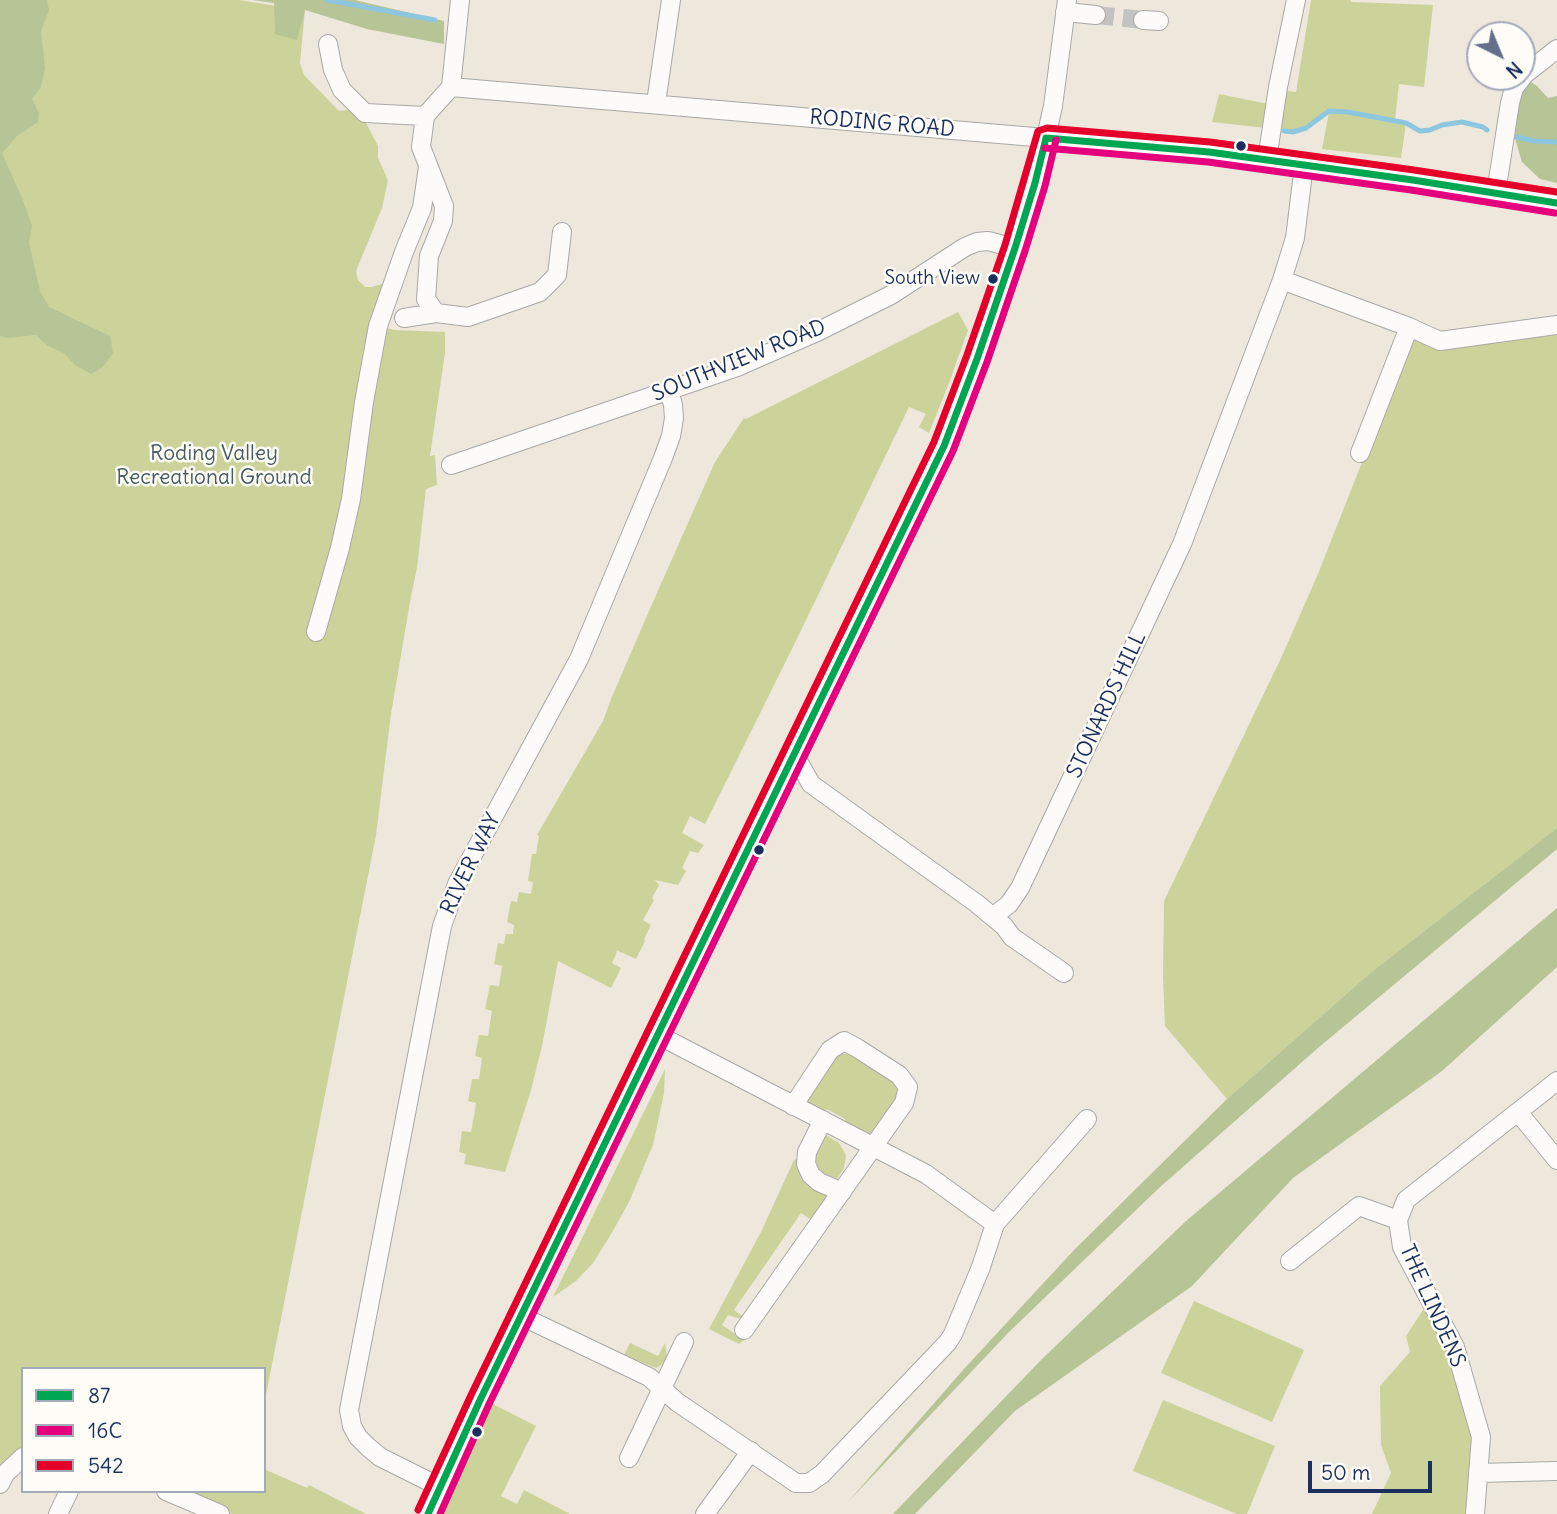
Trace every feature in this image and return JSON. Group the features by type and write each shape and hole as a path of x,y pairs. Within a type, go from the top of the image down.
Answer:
{"street":[{"path":"436,313 426,299 429,256 443,221 444,206 421,147 425,116 451,87 460,0"},
{"path":"656,103 671,0"},
{"path":"1267,160 1278,87 1296,0"},
{"path":"428,1514 472,1417 944,446 978,359 1038,172 1055,95 1066,6 1096,15"},
{"path":"328,44 333,70 342,90 365,113 425,116"},
{"path":"1496,193 1514,88 1525,74 1557,49"},
{"name":"RODING ROAD","path":"451,87 1209,152 1557,202"},
{"path":"316,632 351,499 364,402 379,326 422,208 429,163"},
{"name":"STONARDS HILL","path":"994,916 1009,904 1020,888 1182,544 1282,280 1295,238 1304,165"},
{"path":"404,318 436,313 468,317 540,292 557,275 562,232"},
{"name":"SOUTHVIEW ROAD","path":"451,465 737,367 819,331 891,295 977,242 1015,248"},
{"path":"1282,280 1440,341 1557,325"},
{"path":"1360,453 1409,327"},
{"name":"RIVER WAY","path":"440,1487 380,1457 368,1447 352,1426 349,1410 442,926 457,884 579,659 671,436 674,418 669,391"},
{"path":"794,754 811,784 994,916 1012,937 1064,973"},
{"path":"658,1035 926,1174 996,1224"},
{"path":"744,1330 904,1103 908,1087 899,1075 844,1041 830,1050 793,1106"},
{"name":"THE LINDENS","path":"1475,1514 1481,1437 1455,1347 1402,1247 1398,1220 1406,1200 1557,1081"},
{"path":"1518,1112 1557,1160"},
{"path":"521,1316 649,1377 677,1402 796,1483 809,1483 822,1474 948,1342 981,1267 996,1224 1087,1119"},
{"path":"823,1120 807,1152 806,1164 811,1175 819,1182 842,1192"},
{"name":"THE LINDENS","path":"1290,1261 1359,1206 1398,1220"},
{"path":"629,1458 684,1342"},
{"path":"705,1514 751,1451"},
{"path":"0,1484 5,1474 21,1459"},
{"path":"1478,1473 1557,1471"},
{"path":"58,1514 68,1493"},
{"path":"171,1493 220,1514"}],"green space":[{"name":"Roding Valley Recreational Ground","path":"0,0 238,0 305,10 300,63 304,75 339,111 353,109 365,121 378,146 378,158 388,180 382,208 356,271 358,280 365,287 388,282 375,325 394,330 445,332 445,353 430,456 435,455 437,485 426,489 417,568 391,714 376,835 266,1395 266,1367 21,1367 21,1457 0,1482"},
{"path":"0,0 47,0 49,10 41,31 45,68 41,87 32,99 39,113 38,122 17,136 2,153 32,226 29,243 40,291 49,307 110,336 113,353 103,367 91,374 36,335 7,338 0,336"},
{"path":"252,0 355,0 444,21 444,44 367,29 305,10 297,40 275,34 274,3"},
{"path":"1311,0 1433,5 1424,87 1399,84 1395,121 1406,123 1401,158 1322,149 1329,112 1304,128 1293,131 1212,122 1219,94 1278,106 1281,90 1296,92"},
{"path":"1536,85 1548,98 1557,96 1557,183 1540,179 1522,162 1516,142 1513,103 1521,91 1536,91"},
{"path":"958,312 968,330 929,433 919,427 926,414 909,407 705,824 690,816 682,833 704,845 698,853 690,851 682,868 686,871 678,885 655,880 659,885 643,920 651,925 645,941 636,959 616,950 612,963 621,968 611,988 558,961 531,1090 505,1172 464,1164 466,1154 459,1152 462,1131 471,1132 476,1103 468,1101 472,1079 479,1079 482,1058 475,1056 479,1035 488,1036 492,1011 485,1009 490,985 499,986 502,966 494,964 498,943 504,944 506,934 513,934 514,925 507,922 511,901 517,902 519,892 531,894 533,882 528,881 532,854 536,854 537,835 603,721 715,462 744,418"},
{"path":"1557,330 1557,828 1369,974 1227,1099 1165,1026 1164,901 1282,656 1318,574 1412,335"},
{"path":"1557,828 1557,849 1319,1047 1159,1188 1009,1332 848,1502 963,1370 1074,1250 1227,1099 1369,974"},
{"path":"1557,908 1557,967 1442,1071 1293,1178 1192,1286 1015,1411 915,1514 893,1514 1041,1360 1186,1221"},
{"path":"842,1054 853,1054 893,1081 897,1090 897,1101 877,1129 868,1135 846,1127 845,1119 827,1109 821,1114 808,1104 808,1098 833,1058"},
{"path":"665,1069 664,1093 653,1145 629,1202 593,1263 576,1281 553,1297"},
{"path":"824,1134 839,1143 846,1155 844,1168 834,1184 813,1168 813,1155"},
{"path":"802,1157 815,1187 826,1195 826,1203 813,1221 801,1213 734,1310 746,1319 728,1315 722,1325 744,1340 739,1344 709,1329 761,1232 794,1160"},
{"path":"1430,1299 1481,1437 1475,1514 1372,1514 1391,1473 1381,1445 1380,1386 1410,1352 1406,1336"},
{"path":"1194,1301 1304,1350 1272,1422 1161,1373"},
{"path":"630,1343 658,1356 665,1343 666,1360 656,1368 624,1355"},
{"path":"483,1399 536,1426 501,1496 517,1504 524,1490 570,1514 431,1514"},
{"path":"1163,1400 1275,1446 1247,1514 1237,1514 1133,1471"},
{"path":"266,1470 307,1488 309,1485 366,1514 232,1514 178,1493 266,1493"}],"waterway":[{"path":"327,0 435,20"},
{"path":"1284,131 1293,132 1306,128 1329,111 1406,123 1420,131 1462,122 1487,130"},
{"path":"1512,136 1557,142"}],"tunnel":[{"path":"1096,15 1143,20"}],"transit line":[{"name":"542","path":"418,1510 472,1393 934,442 1005,245 1038,131 1047,128 1210,142 1557,192"},
{"name":"87","path":"1046,138 1209,152 1557,203"},
{"name":"87","path":"428,1514 481,1398 944,446 1015,248 1046,138"},
{"name":"16C","path":"440,1514 490,1402 953,451 1025,251 1056,140"},
{"name":"16C","path":"1045,148 1208,162 1555,213"}],"place":[{"name":"South View","path":"993,279"}]}
